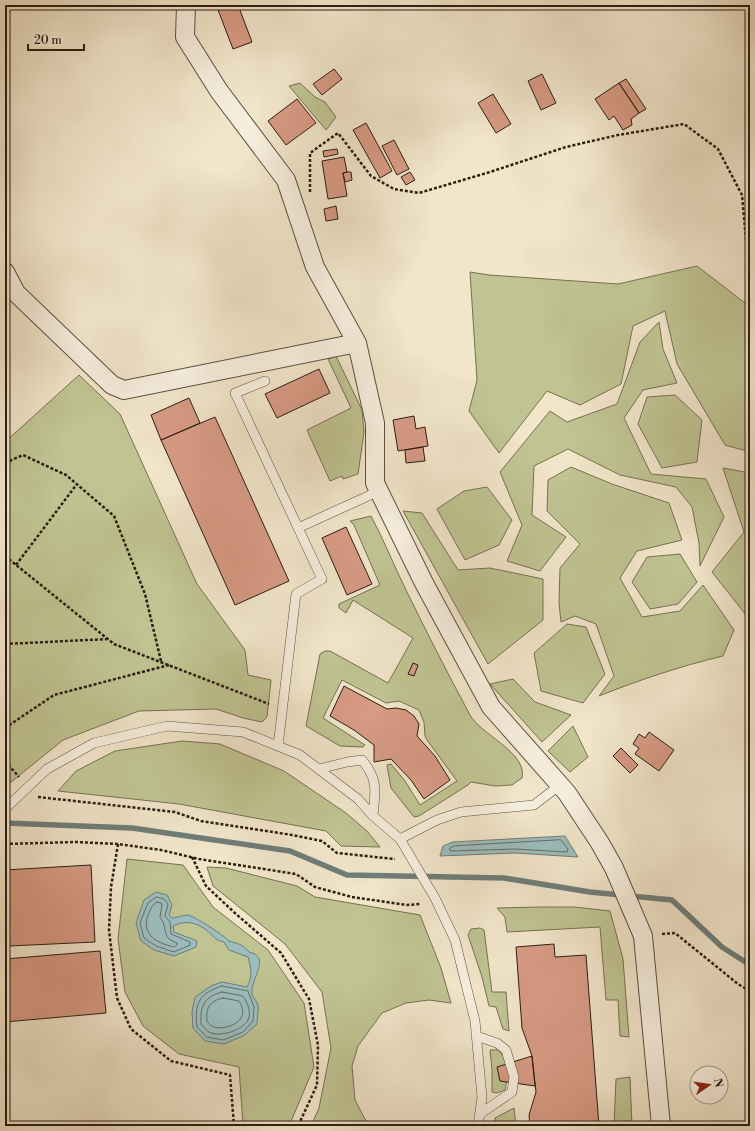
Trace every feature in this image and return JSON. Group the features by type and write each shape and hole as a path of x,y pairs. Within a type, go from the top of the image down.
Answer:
{"street":[{"path":"186,5 185,36 219,91 286,180 315,267 357,343 375,423 375,483 424,584 490,707 567,793 614,868 643,936 661,1126"},
{"path":"5,272 16,293 112,384 124,390 357,343"}],"lane":[{"path":"265,381 236,393 322,579 296,594 278,746"},
{"path":"298,528 379,491"},
{"path":"5,809 47,770 94,743 167,726 243,732 300,755 358,799 373,816 400,839 435,898 455,940 475,1021 482,1097 478,1126"},
{"path":"319,769 362,760 370,770 376,786 373,816"},
{"path":"400,839 437,820 461,812 534,805 560,785"},
{"path":"476,1036 498,1043 506,1050 514,1077 512,1092 480,1114"}],"path":[{"path":"299,217 311,197 310,153 338,133 371,176 394,189 418,193 490,172 566,147 618,135 684,124 718,149 742,195 747,251 750,259"},
{"path":"5,463 23,455 66,475 114,516 145,594 161,662"},
{"path":"16,565 76,484"},
{"path":"5,556 114,644 283,709"},
{"path":"5,644 108,639"},
{"path":"5,728 54,695 169,665"},
{"path":"5,761 27,788"},
{"path":"20,795 175,812 201,821 322,841 337,853 395,859"},
{"path":"5,844 76,842 118,844 161,850 192,857 296,874 315,888 352,898 407,905 421,904"},
{"path":"118,844 111,887 109,930 117,998 131,1029 171,1061 230,1075 234,1126"},
{"path":"192,857 206,886 281,953 309,999 318,1045 317,1085 298,1126"},
{"path":"643,936 675,933 738,984 750,991"}],"green space":[{"path":"300,83 315,97 325,102 336,117 326,130 289,86"},
{"path":"697,266 750,307 750,452 725,445 677,364 665,311 633,326 621,384 580,405 547,391 499,453 469,411 477,380 470,272 489,275 618,284"},
{"path":"659,322 663,349 677,383 643,390 624,418 651,474 706,479 724,517 700,566 699,543 692,507 676,487 620,475 568,449 534,466 532,515 566,537 540,571 507,561 522,525 500,472 550,411 567,422 617,404 640,342"},
{"path":"336,356 362,410 364,432 358,474 343,479 342,476 330,481 307,430 351,408 328,359"},
{"path":"79,375 120,414 197,584 245,650 248,675 271,680 267,717 262,722 243,718 216,709 139,711 63,740 5,787 5,442"},
{"path":"675,395 702,420 697,462 662,468 638,424 647,397"},
{"path":"571,467 612,484 669,503 682,540 637,551 620,578 642,617 680,611 703,585 734,630 723,656 629,684 599,696 614,676 596,624 575,616 561,622 559,603 560,568 580,544 547,511 548,480"},
{"path":"723,468 750,473 750,620 712,572 744,532"},
{"path":"487,487 512,520 499,545 465,560 437,509 464,491"},
{"path":"403,511 422,513 458,570 490,568 543,579 543,620 488,664"},
{"path":"371,516 422,622 470,715 475,722 511,752 518,760 522,769 522,778 512,785 495,786 471,782 419,816 414,817 391,788 387,765 391,764 405,781 420,805 457,781 427,740 425,736 424,722 419,710 399,701 386,703 342,680 323,718 365,745 363,747 340,746 306,726 320,654 325,651 330,651 388,683 413,638 353,600 346,613 339,608 339,604 380,585 354,525 350,521"},
{"path":"680,554 697,582 678,604 650,609 632,582 647,557"},
{"path":"567,624 586,627 605,674 583,703 541,691 534,653"},
{"path":"513,679 535,702 571,715 542,742 490,684"},
{"path":"573,726 588,757 570,772 548,751"},
{"path":"182,741 220,744 284,771 346,813 367,831 380,847 341,846 326,831 179,804 58,791 76,771 115,751"},
{"path":"127,859 183,865 213,907 268,950 304,1003 314,1067 289,1126 243,1126 239,1067 179,1054 143,1026 125,992 118,939"},
{"path":"207,867 226,868 297,886 315,897 420,915 441,968 451,1003 429,1000 406,1003 382,1013 358,1046 352,1066 355,1100 366,1121 374,1126 311,1126 319,1108 331,1048 322,992 285,944 213,886"},
{"path":"575,907 610,911 623,959 629,1037 620,1036 618,1000 606,1000 600,927 507,932 505,917 497,908"},
{"path":"480,928 484,930 492,992 506,992 509,1031 503,1029 496,1007 489,1006 482,977 468,935 471,929"},
{"path":"490,1050 498,1050 505,1059 508,1068 505,1090 497,1093 492,1092"},
{"path":"630,1077 632,1126 614,1126 616,1079"},
{"path":"514,1108 516,1126 494,1126 495,1118"}],"water":[{"path":"565,836 578,857 515,853 440,856 443,846 453,842"},
{"path":"156,892 167,895 172,905 169,915 172,918 186,915 191,916 203,922 229,941 243,946 249,952 256,955 259,959 260,964 252,988 252,994 258,1005 257,1024 245,1035 224,1044 205,1041 193,1028 192,1012 195,997 211,986 222,982 247,987 251,972 248,957 229,950 224,942 216,939 202,927 190,923 182,923 173,926 174,932 197,941 196,947 174,956 154,950 141,941 136,923 144,900"}],"building":[{"path":"232,5 238,5 252,42 233,49 218,10"},
{"path":"334,69 342,79 322,95 313,84"},
{"path":"542,74 556,103 541,110 528,81"},
{"path":"626,79 646,109 639,113 619,83"},
{"path":"619,83 639,113 631,119 632,125 623,130 614,116 609,120 595,99"},
{"path":"493,94 511,124 496,133 478,103"},
{"path":"297,99 316,123 286,145 268,121"},
{"path":"366,123 392,171 380,178 353,130"},
{"path":"394,140 409,169 397,175 382,146"},
{"path":"337,149 338,154 324,157 323,151"},
{"path":"344,157 347,172 343,173 347,196 328,199 322,161"},
{"path":"351,172 352,180 345,182 343,173"},
{"path":"410,172 415,180 406,185 401,177"},
{"path":"336,206 338,219 326,221 324,209"},
{"path":"319,369 330,393 277,418 265,394"},
{"path":"189,398 200,423 161,440 151,415"},
{"path":"414,416 416,429 425,427 428,446 398,451 393,420"},
{"path":"215,417 289,581 235,605 161,440"},
{"path":"423,447 425,461 406,463 405,450"},
{"path":"346,527 372,584 347,595 322,538"},
{"path":"413,663 418,665 414,676 408,674"},
{"path":"344,686 387,709 396,708 406,710 414,716 419,724 417,736 435,756 450,780 424,799 411,780 391,759 374,762 374,745 354,730 330,716"},
{"path":"649,732 674,750 659,771 635,754 639,748 633,744 639,734 645,738"},
{"path":"621,748 638,765 630,773 613,756"},
{"path":"91,865 95,942 9,946 5,870"},
{"path":"554,944 555,957 586,955 599,1126 530,1126 529,1115 536,1092 532,1056 522,1028 516,947"},
{"path":"100,951 106,1013 5,1022 5,959"},
{"path":"532,1056 535,1086 500,1081 497,1067"}],"waterway":[{"path":"5,823 132,828 290,851 347,875 504,878 590,892 672,900 722,947 750,965"}]}
